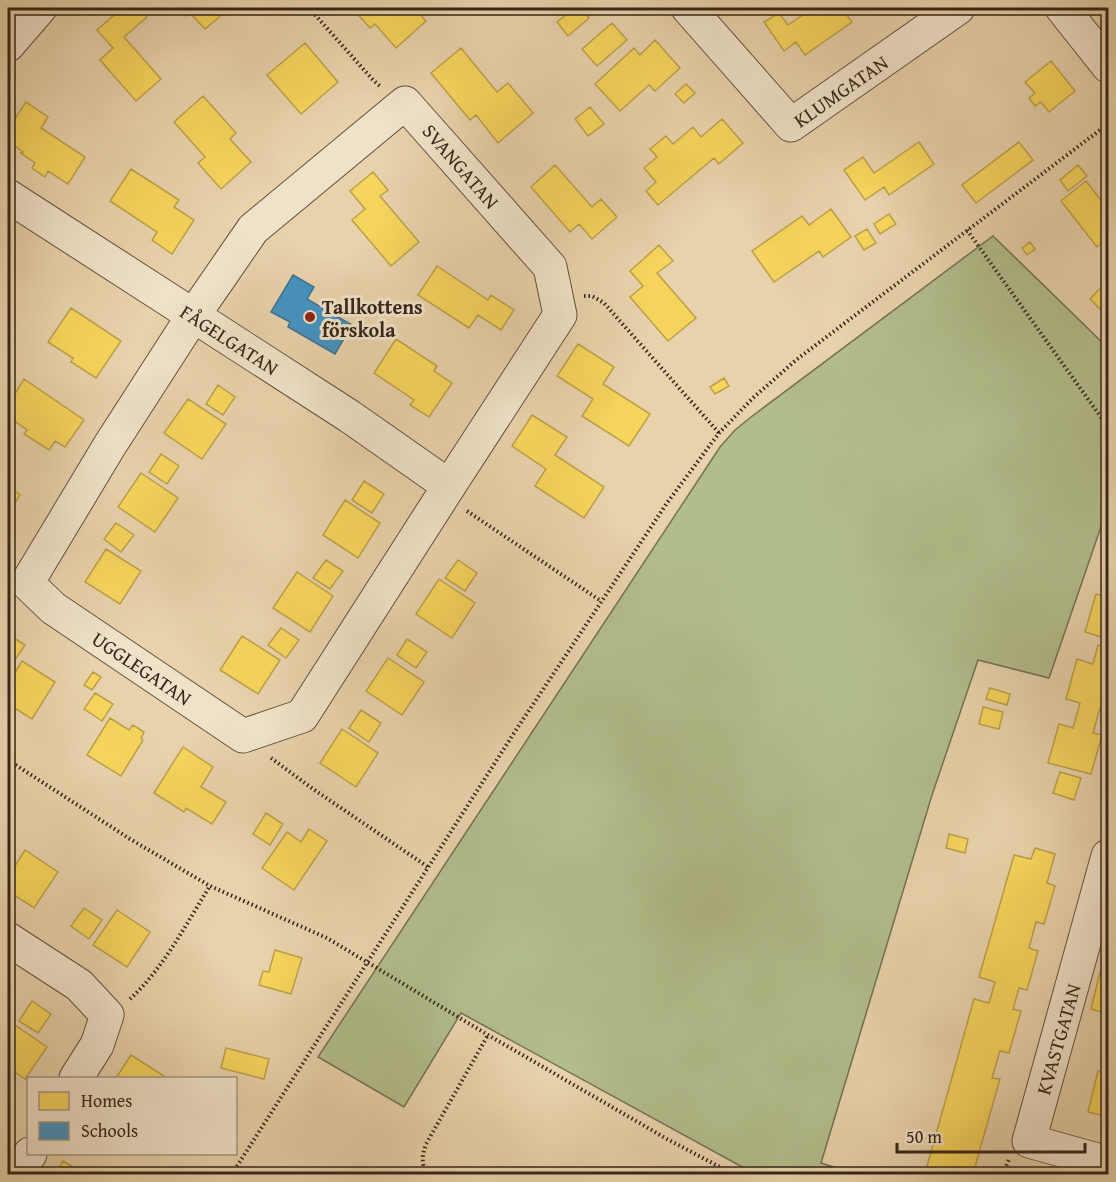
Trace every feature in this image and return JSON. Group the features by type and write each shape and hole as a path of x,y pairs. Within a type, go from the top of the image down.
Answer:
{"street":[{"path":"8,45 40,8"},
{"name":"KLUMGATAN","path":"688,8 791,125 958,8"},
{"path":"1062,8 1108,66"},
{"path":"194,316 253,229 405,103"},
{"name":"SVANGATAN","path":"405,103 550,267 560,315 449,486"},
{"name":"FÅGELGATAN","path":"8,196 349,416 449,486"},
{"name":"UGGLEGATAN","path":"194,316 110,445 27,583 53,608 243,736"},
{"path":"243,736 302,716 449,486"},
{"name":"KVASTGATAN","path":"1108,856 1029,1141 1108,1163"},
{"path":"8,939 79,985 107,1015 97,1045 77,1077"},
{"path":"17,1174 29,1155"}],"path":[{"path":"309,8 373,80 405,103"},
{"path":"232,1174 601,601 667,503 719,433 753,398 796,360 1108,124"},
{"path":"968,230 1108,427"},
{"path":"556,299 592,296 604,303 719,433"},
{"path":"449,486 465,510 601,601"},
{"path":"243,736 313,789 428,867"},
{"path":"8,760 130,839 210,886 327,938 488,1035 667,1139 733,1174"},
{"path":"107,1015 132,998 151,978 210,886"},
{"path":"427,1174 423,1161 426,1144 488,1035"}],"green space":[{"path":"993,236 1108,348 1108,518 1104,518 1049,678 978,660 932,795 821,1163 856,1174 755,1174 461,1013 404,1107 318,1057 720,447 751,417"}],"building: Homes":[{"path":"122,8 138,8 147,17 124,37 161,79 136,101 100,60 113,48 97,30"},
{"path":"179,8 230,8 205,29 190,13 186,16"},
{"path":"352,8 414,8 426,21 396,48 375,24 370,28"},
{"path":"554,8 569,8 560,15"},
{"path":"575,8 580,8 589,18 568,36 557,22"},
{"path":"813,8 842,8 852,22 805,55 796,42 784,51 764,22 779,13 788,25"},
{"path":"612,23 627,40 597,66 582,49"},
{"path":"655,40 680,68 655,91 649,85 620,111 595,84 634,48 640,55"},
{"path":"305,43 338,82 301,114 267,75"},
{"path":"461,48 497,92 508,83 533,113 498,143 476,115 470,120 431,73"},
{"path":"1051,61 1075,91 1049,112 1041,102 1035,106 1029,98 1035,93 1025,82"},
{"path":"686,84 695,93 684,103 675,94"},
{"path":"203,96 236,133 230,139 251,162 221,189 198,163 205,157 174,122"},
{"path":"26,102 48,117 41,128 85,157 68,184 48,171 45,177 32,168 35,163 8,141 8,129"},
{"path":"590,107 604,124 588,136 575,119"},
{"path":"722,119 743,143 719,164 714,158 658,205 646,191 656,182 644,168 657,157 650,149 666,136 673,144 693,127 701,137"},
{"path":"919,142 934,164 889,195 884,187 865,200 844,170 863,157 874,173"},
{"path":"1019,142 1033,160 976,203 962,185"},
{"path":"555,165 592,207 601,199 617,217 592,239 579,224 570,232 531,187"},
{"path":"1078,165 1087,176 1068,191 1060,180"},
{"path":"131,169 179,200 174,207 194,220 172,254 152,240 157,232 110,201"},
{"path":"373,172 388,190 380,196 419,242 391,266 352,220 365,209 350,191"},
{"path":"1086,181 1108,209 1108,237 1097,247 1061,201"},
{"path":"831,209 851,237 823,257 819,251 774,282 752,251 802,216 809,225"},
{"path":"889,214 896,224 880,234 874,224"},
{"path":"867,229 876,243 864,250 855,236"},
{"path":"1030,242 1035,249 1027,255 1022,248"},
{"path":"659,245 673,261 657,273 696,318 668,341 630,297 643,286 630,271"},
{"path":"437,266 488,300 491,295 514,310 501,330 478,315 469,328 418,295"},
{"path":"1103,285 1108,290 1108,310 1105,314 1090,299"},
{"path":"71,308 121,341 96,378 71,362 73,358 48,342"},
{"path":"396,339 437,366 434,371 452,383 429,417 410,405 414,400 374,373"},
{"path":"578,344 614,367 603,384 650,414 629,446 582,416 593,399 557,376"},
{"path":"724,378 729,386 715,394 710,387"},
{"path":"24,379 84,420 65,447 55,441 49,450 24,434 27,430 8,416 8,405"},
{"path":"218,385 235,397 223,415 206,404"},
{"path":"188,399 226,424 202,459 164,433"},
{"path":"532,415 567,437 555,455 604,487 584,518 535,486 546,469 512,446"},
{"path":"161,454 179,466 167,484 149,472"},
{"path":"141,473 178,498 155,532 118,507"},
{"path":"364,481 384,494 372,513 352,500"},
{"path":"8,486 20,495 8,514"},
{"path":"345,500 380,523 358,558 323,535"},
{"path":"116,523 134,535 121,552 104,539"},
{"path":"106,549 141,571 120,604 85,582"},
{"path":"326,560 343,571 330,589 313,578"},
{"path":"458,560 477,573 465,591 445,578"},
{"path":"297,572 333,596 310,632 273,608"},
{"path":"439,579 475,603 452,638 416,614"},
{"path":"1096,594 1108,598 1108,639 1085,632"},
{"path":"281,628 299,640 286,658 268,645"},
{"path":"8,634 25,645 13,663 8,660"},
{"path":"242,636 280,660 258,694 220,670"},
{"path":"407,639 427,652 416,668 397,655"},
{"path":"1098,645 1108,648 1108,710 1100,708 1093,733 1102,735 1091,774 1048,763 1059,724 1073,728 1080,703 1066,699 1077,659 1093,664"},
{"path":"388,658 424,682 402,715 366,691"},
{"path":"22,661 55,682 32,719 8,704 8,684"},
{"path":"93,672 101,677 92,690 84,685"},
{"path":"990,688 1010,694 1007,705 986,699"},
{"path":"95,693 113,704 102,721 84,709"},
{"path":"983,707 1003,712 999,729 979,724"},
{"path":"361,710 381,723 369,742 349,728"},
{"path":"110,718 129,730 133,725 144,732 141,738 143,740 121,776 87,755"},
{"path":"342,729 378,753 356,787 320,763"},
{"path":"183,747 213,767 201,787 226,802 212,824 186,808 184,812 154,793"},
{"path":"1060,772 1081,778 1074,800 1053,793"},
{"path":"266,813 283,824 270,845 253,834"},
{"path":"309,829 327,841 294,890 262,868 287,832 301,842"},
{"path":"949,834 968,839 965,853 946,848"},
{"path":"1035,848 1055,854 1047,883 1055,886 1044,924 1036,922 1029,948 1038,951 1027,990 1019,988 1013,1009 1021,1011 1009,1053 1000,1051 992,1078 1000,1079 973,1174 943,1174 926,1170 974,999 989,1003 995,982 979,977 1014,855 1031,859"},
{"path":"25,850 58,872 34,908 8,891 8,877"},
{"path":"84,908 102,920 89,939 71,926"},
{"path":"117,910 150,932 127,967 93,945"},
{"path":"275,950 302,958 291,994 259,985 263,971 269,972"},
{"path":"1100,972 1108,974 1108,1014 1091,1009"},
{"path":"32,1001 51,1014 38,1033 19,1021"},
{"path":"9,1021 47,1047 25,1079 8,1067"},
{"path":"226,1048 269,1059 264,1079 221,1068"},
{"path":"131,1055 165,1077 117,1077"},
{"path":"1098,1071 1108,1074 1108,1117 1088,1112"},
{"path":"63,1161 84,1174 55,1174"}],"building: Schools":[{"name":"Tallkottens förskola","path":"293,275 314,287 307,299 352,325 335,354 288,327 290,322 271,312"}],"place":[{"name":"Tallkottens förskola","path":"310,317"}]}
